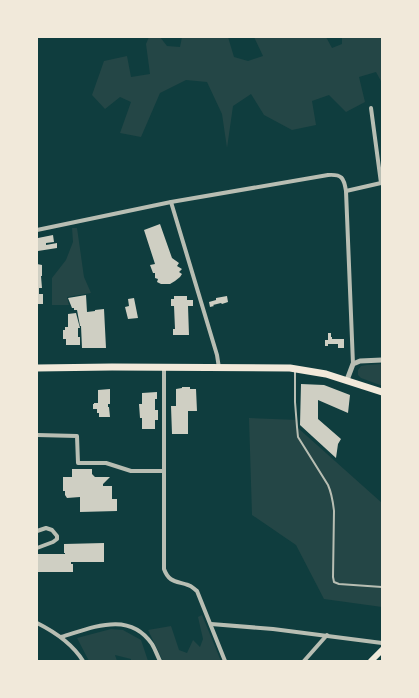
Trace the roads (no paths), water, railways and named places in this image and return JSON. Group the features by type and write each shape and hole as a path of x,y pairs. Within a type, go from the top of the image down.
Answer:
{"main road":[{"path":"37,368 295,368 347,380 382,392"},
{"path":"371,661 382,650"}],"street":[{"path":"346,191 381,183 371,108"},
{"path":"37,230 171,202 328,174 341,176 345,182 346,191 353,364 347,380"},
{"path":"171,202 217,355 219,368"},
{"path":"353,364 360,361 382,360"},
{"path":"164,367 164,570 173,582 190,585 197,590 225,661"},
{"path":"37,435 77,436 78,463 106,463 131,471 164,471"},
{"path":"37,530 46,528 52,530 57,536 57,539 37,548"},
{"path":"37,623 61,637 73,647 83,661"},
{"path":"61,637 103,625 114,623 125,625 136,629 145,636 152,645 160,661"},
{"path":"211,624 273,629 382,643"},
{"path":"304,661 327,636"}],"lane":[{"path":"295,368 295,402 298,437 331,492 334,511 334,582 339,584 382,588"}]}
